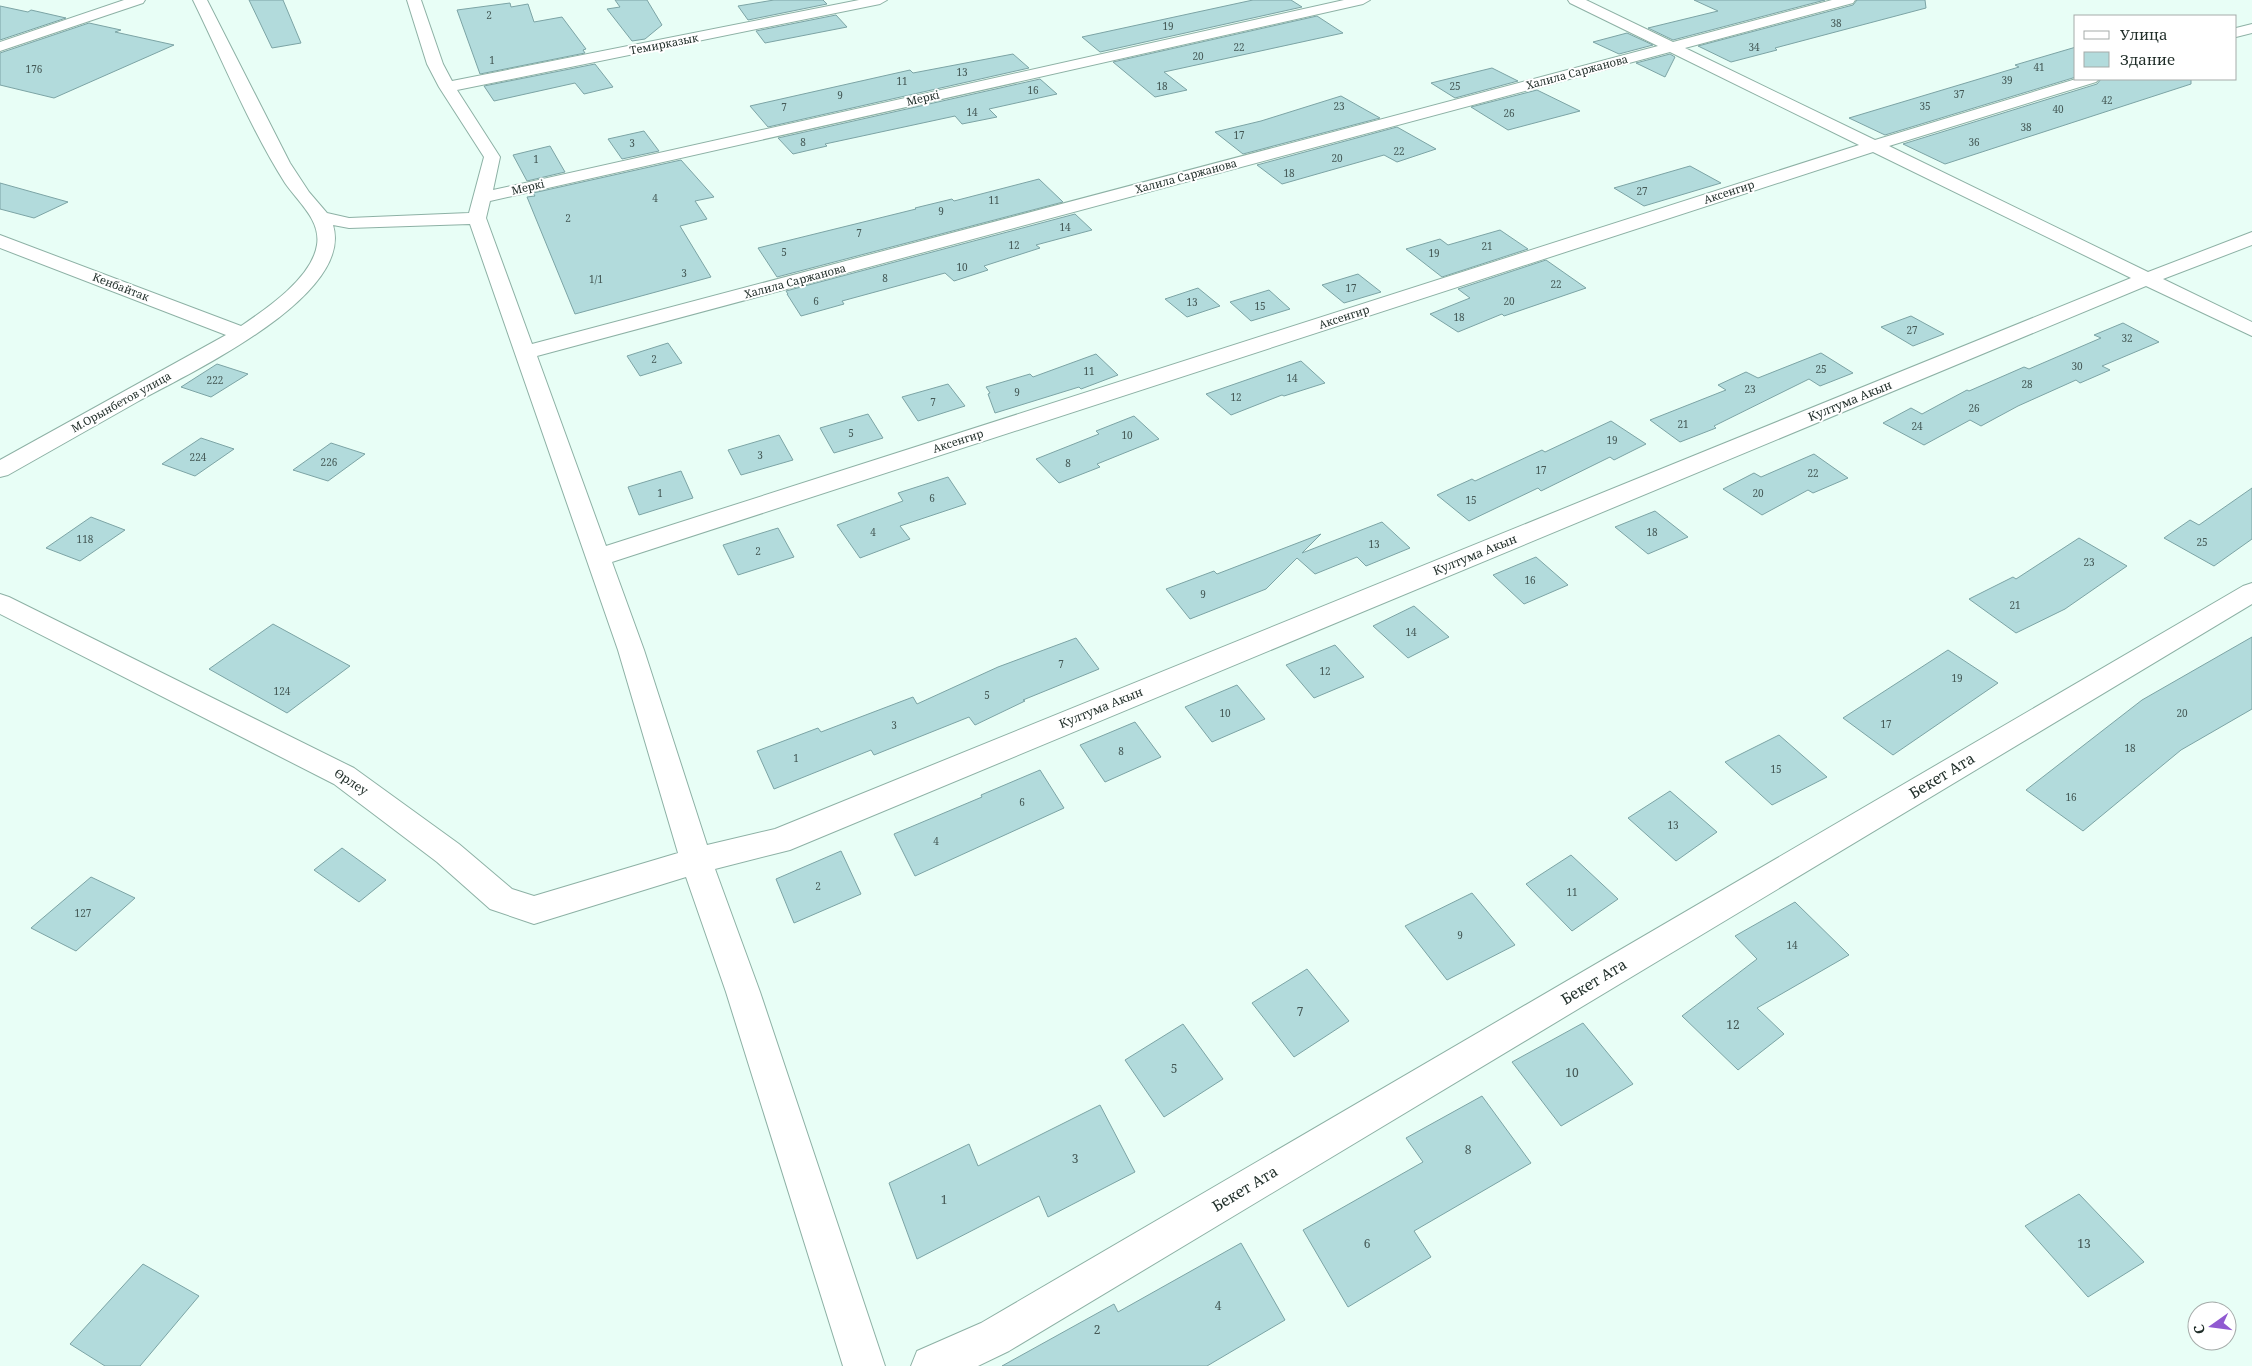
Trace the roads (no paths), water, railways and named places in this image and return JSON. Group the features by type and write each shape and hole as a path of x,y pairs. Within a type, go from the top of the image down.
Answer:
{"street":[{"path":"1,45 138,0"},
{"path":"200,0 281,163 302,195 321,217"},
{"path":"414,0 435,64 447,87 492,157 480,208 524,353 630,650 696,861 743,992 864,1366"},
{"name":"Темирказык","path":"447,87 880,0"},
{"name":"Меркі","path":"321,217 349,223 480,208 1363,0"},
{"path":"1575,0 1872,146 2149,278 2252,330"},
{"name":"Халила Саржанова","path":"524,353 1848,0"},
{"path":"2237,33 2252,28"},
{"name":"Аксенгир","path":"597,558 1872,146 2088,80"},
{"name":"М.Орынбетов улица","path":"0,470 242,334 286,303 310,278 324,256 328,236 321,217"},
{"name":"Култума Акын","path":"696,861 779,840 2149,278 2252,238"},
{"name":"Кенбайтак","path":"0,241 242,334"},
{"name":"Бекет Ата","path":"932,1366 995,1337 2252,592"},
{"name":"Өрлеу","path":"0,603 344,776 448,853 501,899 534,910 696,861"}]}
